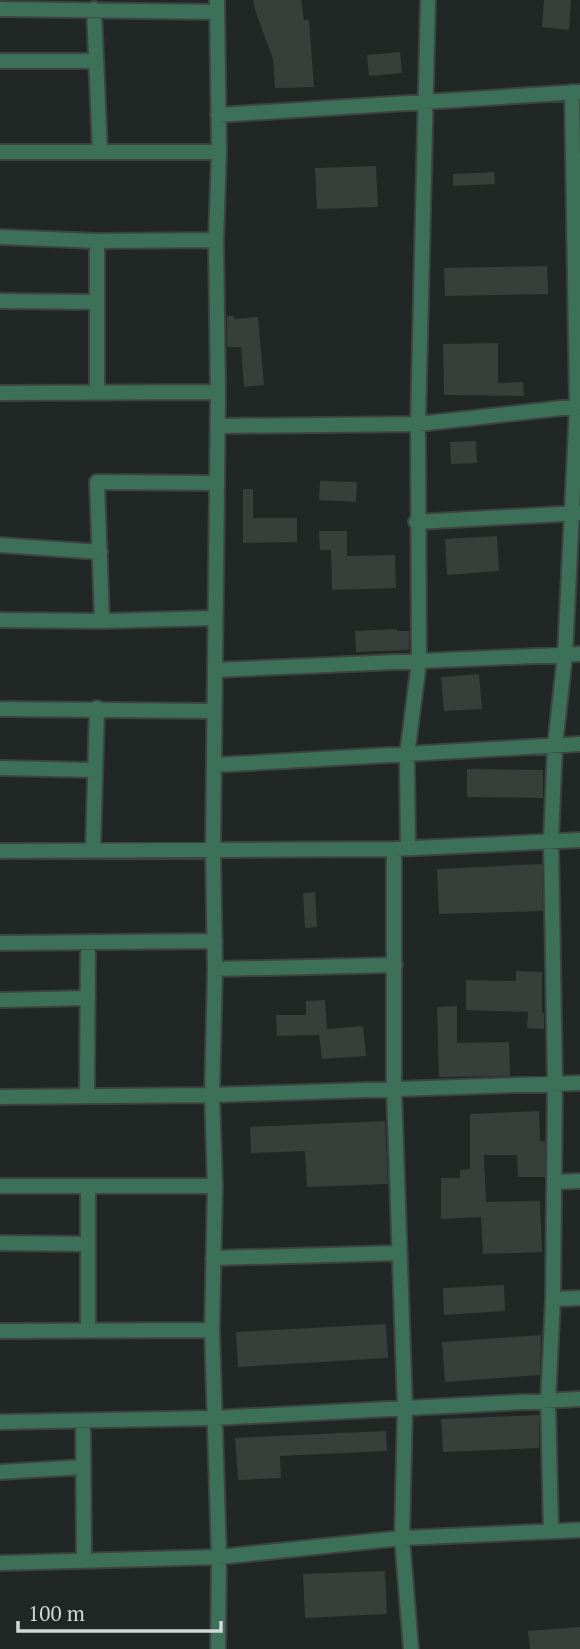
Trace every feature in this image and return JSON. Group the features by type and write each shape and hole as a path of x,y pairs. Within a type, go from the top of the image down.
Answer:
{"street":[{"path":"411,1649 402,1538 405,1408 394,1089 395,965 407,755 419,662 416,522 428,0"},
{"path":"0,9 217,6 218,426 213,850 215,969 212,1095 215,1186 212,1330 219,1557 218,1649"},
{"path":"94,9 100,152"},
{"path":"0,61 95,61"},
{"path":"218,115 576,92 579,406 573,654 555,745 551,841 555,1084 553,1299 548,1401 551,1531"},
{"path":"0,152 219,152"},
{"path":"0,237 97,241 216,240"},
{"path":"97,241 97,391"},
{"path":"0,301 97,302"},
{"path":"0,393 218,392"},
{"path":"218,426 418,424 579,406"},
{"path":"102,621 97,482 217,483"},
{"path":"416,522 575,514"},
{"path":"0,545 100,552"},
{"path":"0,620 215,618"},
{"path":"215,670 573,654"},
{"path":"93,849 97,708"},
{"path":"0,709 214,711"},
{"path":"215,765 580,744"},
{"path":"0,768 95,770"},
{"path":"0,851 401,848 580,840"},
{"path":"0,943 215,941"},
{"path":"87,1096 88,943"},
{"path":"215,969 395,965"},
{"path":"0,1000 88,998"},
{"path":"0,1097 212,1095 580,1083"},
{"path":"554,1182 580,1181"},
{"path":"0,1186 215,1186"},
{"path":"88,1187 88,1330"},
{"path":"0,1243 88,1244"},
{"path":"213,1258 399,1253"},
{"path":"553,1299 580,1298"},
{"path":"0,1331 212,1330"},
{"path":"0,1422 214,1418 580,1399"},
{"path":"83,1421 84,1561"},
{"path":"0,1472 83,1467"},
{"path":"0,1563 219,1557 402,1538 580,1530"}],"building":[{"path":"253,0 301,0 304,20 309,20 314,87 275,88 273,59"},
{"path":"544,0 571,0 569,30 542,27"},
{"path":"400,52 402,73 369,76 367,55"},
{"path":"376,166 378,207 317,209 315,168"},
{"path":"494,172 495,184 453,186 453,174"},
{"path":"547,266 548,294 445,296 444,268"},
{"path":"227,316 234,316 234,319 258,317 264,385 244,387 241,347 227,347"},
{"path":"498,343 498,383 523,382 524,396 444,395 443,344"},
{"path":"476,441 477,463 451,464 450,442"},
{"path":"320,481 357,482 356,502 319,500"},
{"path":"243,489 253,489 253,518 297,518 297,542 243,543"},
{"path":"319,531 347,531 347,556 395,555 396,588 332,590 331,550 320,550"},
{"path":"497,536 499,571 447,575 445,539"},
{"path":"355,631 409,631 409,650 356,652"},
{"path":"479,674 482,709 444,711 441,677"},
{"path":"467,769 543,770 543,798 467,797"},
{"path":"542,864 543,911 439,914 437,869"},
{"path":"315,892 317,927 305,928 303,893"},
{"path":"516,971 542,972 544,1029 527,1028 528,1012 466,1010 466,980 516,981"},
{"path":"325,1000 327,1029 363,1026 366,1056 322,1059 319,1035 277,1036 276,1015 306,1015 306,1001"},
{"path":"457,1006 457,1043 509,1042 510,1076 439,1077 437,1007"},
{"path":"539,1111 540,1142 545,1141 545,1177 518,1177 517,1155 484,1155 486,1202 540,1201 542,1252 483,1254 481,1217 441,1219 441,1178 460,1178 460,1170 470,1169 470,1114"},
{"path":"385,1121 388,1184 307,1187 305,1151 251,1153 250,1127"},
{"path":"504,1285 505,1311 444,1315 443,1288"},
{"path":"386,1324 388,1358 238,1367 236,1332"},
{"path":"541,1335 540,1375 445,1382 442,1342"},
{"path":"539,1415 539,1448 443,1452 441,1419"},
{"path":"386,1431 387,1451 280,1456 281,1478 238,1480 235,1438"},
{"path":"385,1571 387,1614 305,1618 303,1574"},
{"path":"580,1627 580,1649 530,1649 528,1631"}]}
